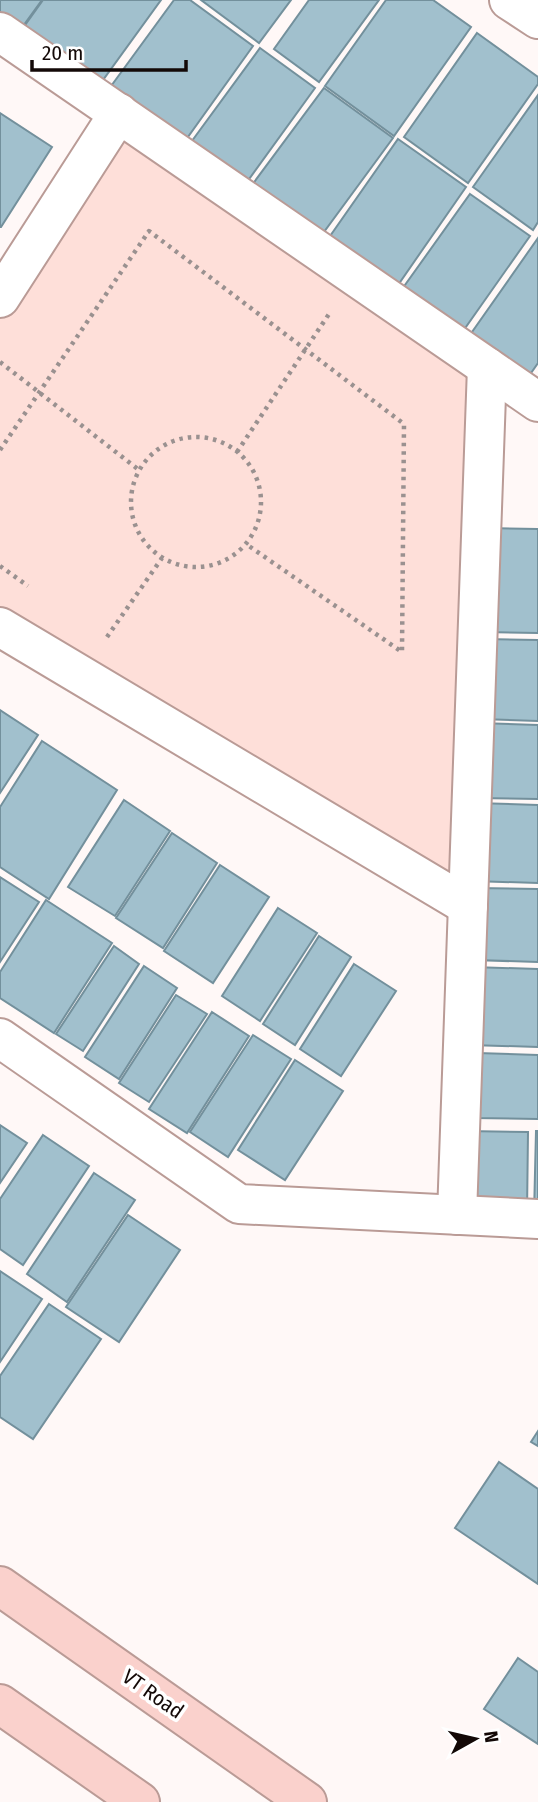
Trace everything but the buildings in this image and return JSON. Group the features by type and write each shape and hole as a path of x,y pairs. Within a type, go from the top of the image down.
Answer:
{"street":[{"path":"509,0 538,19"},
{"path":"0,32 538,402"},
{"path":"0,298 119,113"},
{"path":"457,1215 487,367"},
{"path":"0,627 468,906"},
{"path":"0,1038 239,1204 538,1219"},
{"name":"VT Road","path":"0,1586 307,1802"},
{"path":"0,1704 140,1802"}],"path":[{"path":"0,450 149,231 404,424 402,652 246,544"},
{"path":"237,452 355,275"},
{"path":"0,362 139,470"},
{"path":"184,438 212,440 237,452 251,467 259,486 261,507 257,527 246,544 232,557 198,568 180,566 162,558 147,546 136,529 131,510 132,489 139,470 150,455 166,444 184,438"},
{"path":"104,641 162,558"},
{"path":"0,566 31,589"}],"shaded area":[{"path":"119,113 487,367 468,906 0,627 0,298"}]}
